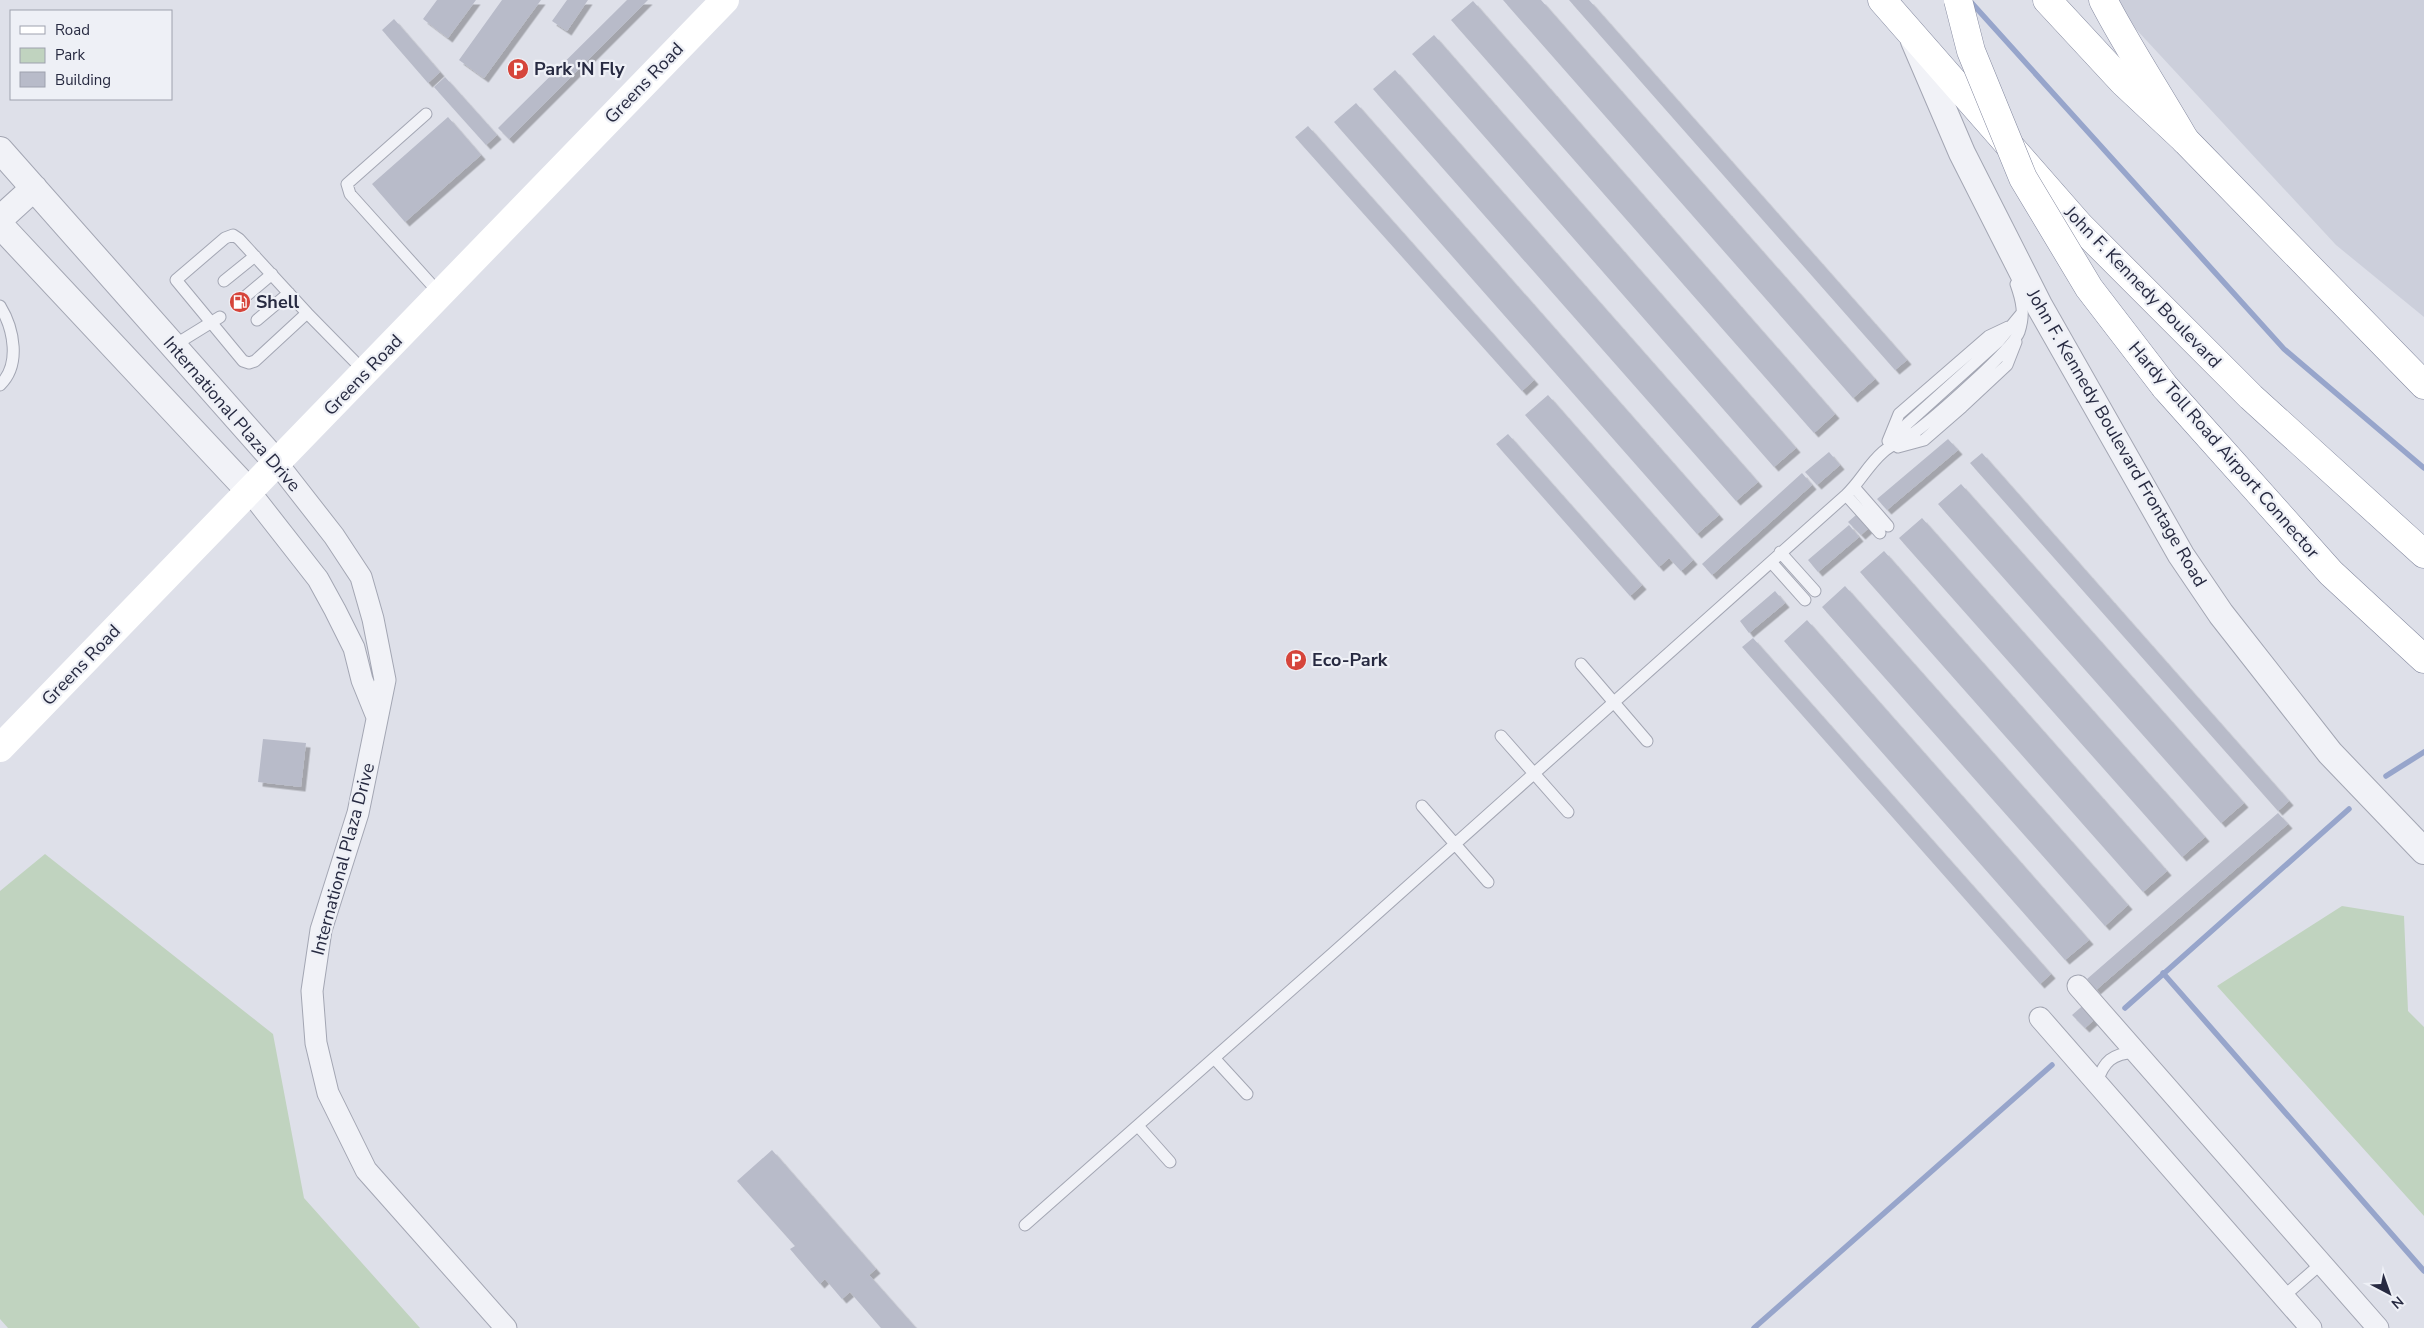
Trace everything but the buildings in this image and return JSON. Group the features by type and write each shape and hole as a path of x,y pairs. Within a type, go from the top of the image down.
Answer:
{"main road":[{"name":"Greens Road","path":"1,745 250,492 725,0"},
{"name":"John F. Kennedy Boulevard","path":"1882,0 2087,232 2251,397 2330,471 2424,554"},
{"name":"Hardy Toll Road Airport Connector","path":"1958,0 1971,51 2023,178 2089,288 2165,387 2331,573 2424,659"},
{"path":"2047,0 2123,82 2185,140 2424,385"},
{"path":"2103,0 2123,38 2157,91 2185,140"}],"street":[{"name":"John F. Kennedy Boulevard Frontage Road","path":"1909,31 1962,153 2040,307 2181,555 2222,614 2330,753 2424,851"},
{"name":"International Plaza Drive","path":"0,150 278,463 334,536 361,577 373,619 385,680 358,813 321,930 312,991 316,1043 328,1093 366,1170 506,1328"},
{"path":"0,220 34,188"},
{"path":"0,225 250,492 318,579 354,648 362,680 377,717"},
{"path":"2078,986 2378,1328"},
{"path":"2040,1018 2311,1328"}],"lane":[{"path":"426,114 348,184 350,194 440,294"},
{"path":"1024,1225 1138,1126 1850,491 1864,470 1884,451 1915,432 1956,397 2001,354 2024,310 2009,263 1978,200 1962,153"},
{"path":"307,313 255,361 243,361 233,340 200,302 176,280 225,238 233,235 365,372"},
{"path":"224,281 255,256"},
{"path":"240,300 272,274"},
{"path":"257,320 289,293"},
{"path":"0,306 10,326 14,345 11,369 0,385"},
{"path":"174,346 216,320"},
{"path":"1884,451 1899,414 1990,336 2015,330"},
{"path":"1850,491 1884,529"},
{"path":"1780,552 1815,591"},
{"path":"1771,562 1806,600"},
{"path":"1581,664 1647,741"},
{"path":"1501,736 1568,812"},
{"path":"1422,806 1488,882"},
{"path":"2097,1082 2102,1067 2121,1053 2136,1052"},
{"path":"1214,1058 1247,1094"},
{"path":"1138,1126 1170,1162"},
{"path":"2284,1296 2322,1263"}],"shaded area":[{"path":"2109,0 2424,0 2424,317 2336,245"}],"green space":[{"path":"45,854 273,1034 304,1198 420,1328 8,1328 0,1319 0,891"},
{"path":"2342,906 2404,916 2408,1011 2424,1027 2424,1216 2217,986"}],"waterway":[{"path":"1969,0 2284,349 2424,468"},
{"path":"2386,776 2424,752"},
{"path":"2125,1008 2349,809"},
{"path":"2163,973 2424,1271"},
{"path":"1754,1328 2052,1065"}],"place":[{"name":"Park 'N Fly","path":"518,69"},
{"name":"Shell","path":"240,302"},
{"name":"Eco-Park","path":"1296,660"}]}
